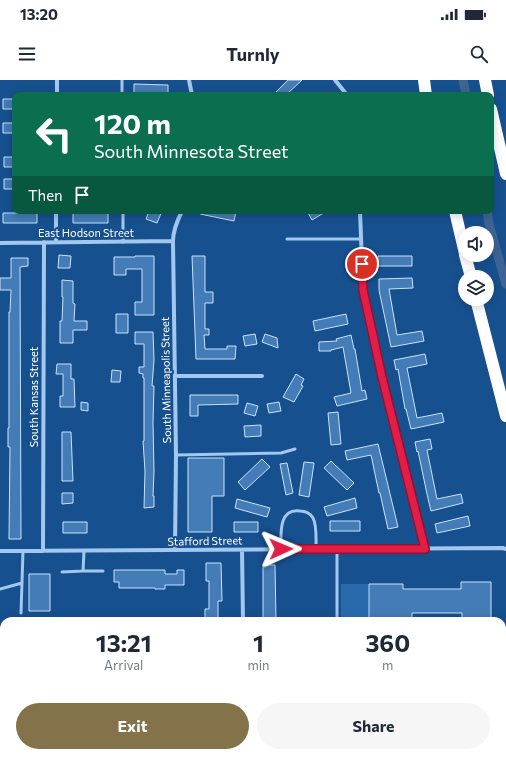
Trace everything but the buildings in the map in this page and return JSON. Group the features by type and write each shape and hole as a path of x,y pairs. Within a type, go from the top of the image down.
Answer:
{"highway":[{"path":"424,80 426,92"},
{"path":"485,80 487,92"},
{"path":"494,122 506,174"},
{"path":"455,214 458,227"},
{"path":"478,306 506,416"}],"street":[{"path":"57,80 57,92"},
{"path":"189,80 191,92"},
{"path":"335,80 345,92"},
{"path":"56,214 56,242"},
{"name":"South Minneapolis Street","path":"175,550 176,456 173,233 181,214"},
{"path":"360,214 363,290 382,377 425,549"},
{"name":"East Hodson Street","path":"0,242 173,241"},
{"name":"South Kansas Street","path":"43,551 44,242"},
{"path":"175,376 262,376"},
{"name":"Stafford Street","path":"0,551 506,549"},
{"path":"242,550 243,617"}],"lane":[{"path":"122,80 122,92"},
{"path":"123,214 123,242"},
{"path":"287,239 360,239"},
{"path":"176,456 281,453 295,449"},
{"path":"281,549 281,525 284,517 297,510 306,512 313,517 316,528 316,549"},
{"path":"337,549 337,617"},
{"path":"21,613 23,551"},
{"path":"83,571 84,551"},
{"path":"62,572 103,571"},
{"path":"0,589 22,583"}],"shaded area":[{"path":"341,584 368,584 369,617 341,617"}],"waterway":[{"path":"463,80 465,92"},
{"path":"487,214 506,284"}],"route":[{"path":"281,549 425,549 382,377 363,290 362,264"}]}
